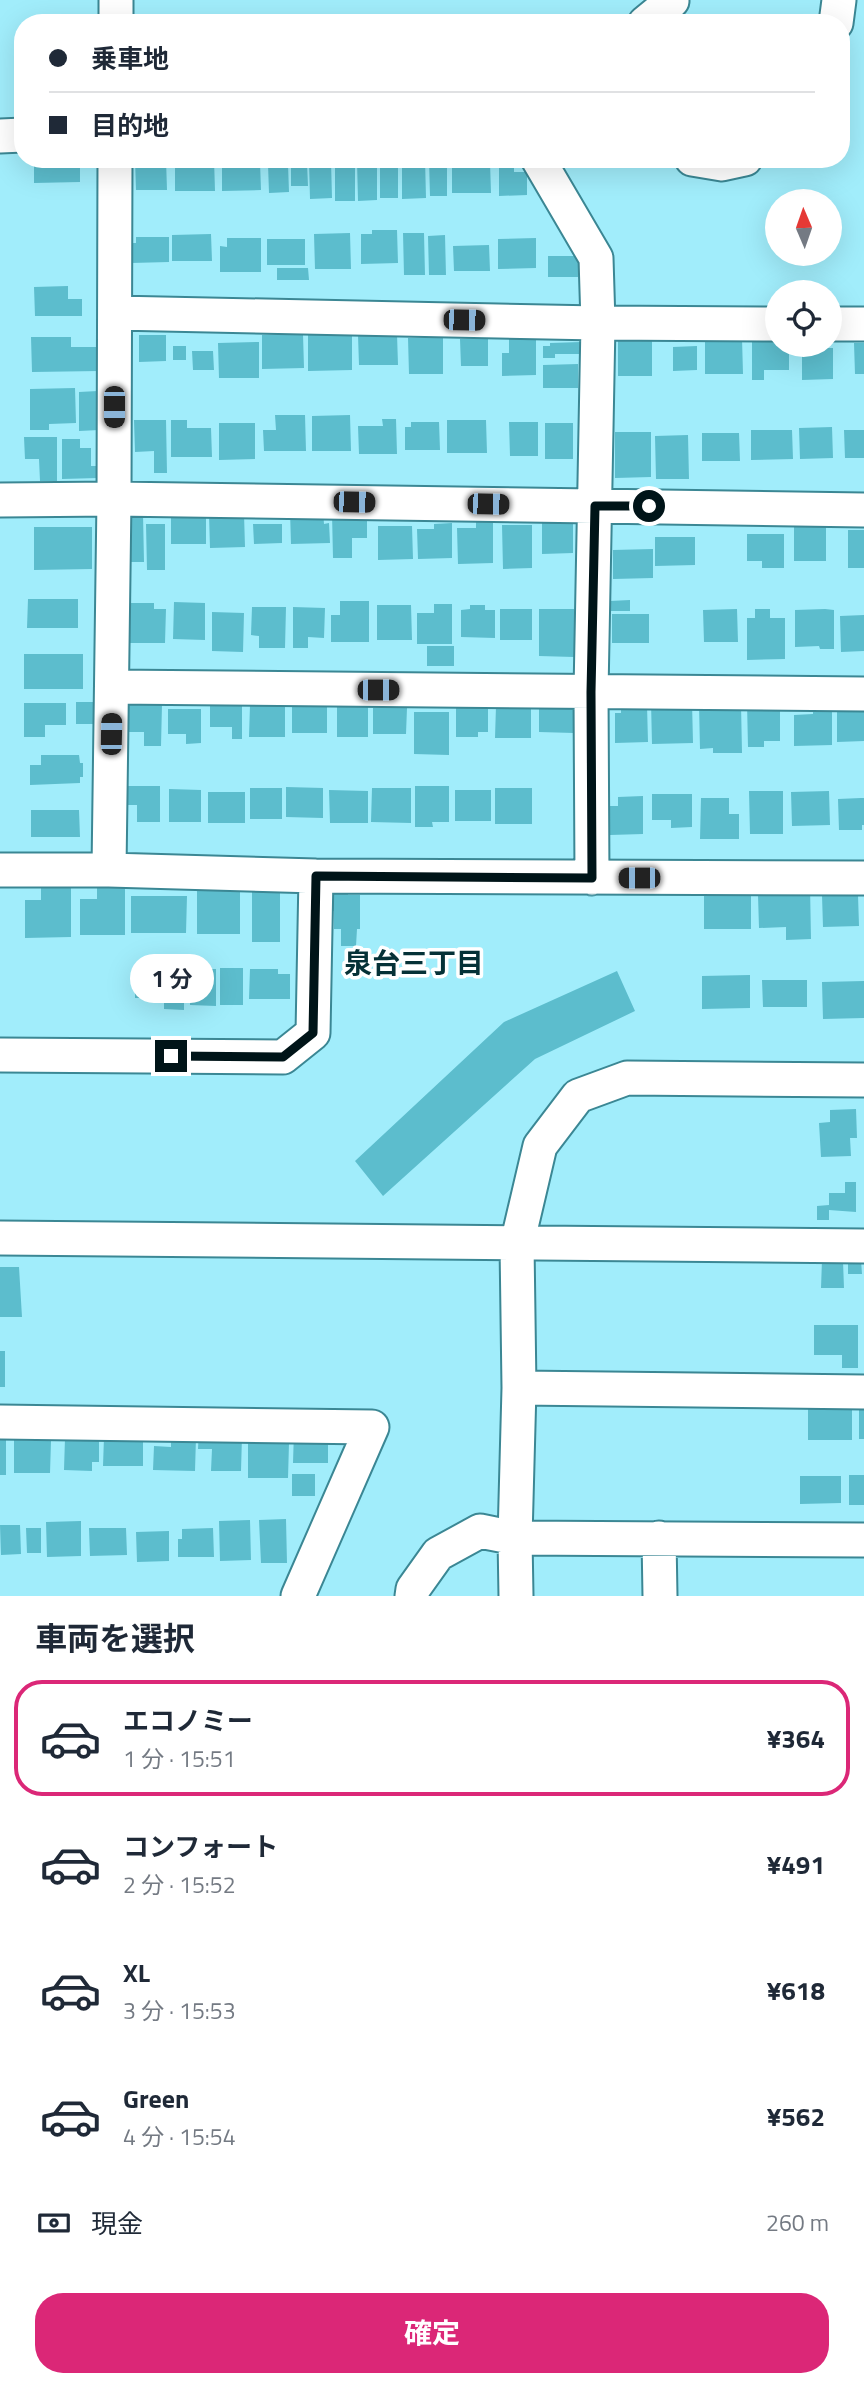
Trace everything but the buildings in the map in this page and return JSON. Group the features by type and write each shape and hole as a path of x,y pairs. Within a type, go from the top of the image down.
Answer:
{"street":[{"path":"656,14 672,1"},
{"path":"109,870 116,313 115,168"},
{"path":"543,168 596,258 598,323 591,692 592,878"},
{"path":"116,313 765,324"},
{"path":"842,324 864,324"},
{"path":"0,500 114,499 864,510"},
{"path":"112,687 864,694"},
{"path":"0,870 316,876 864,878"},
{"path":"0,1055 283,1057 313,1033 316,876"},
{"path":"516,1596 519,1388 517,1244 540,1146 578,1096 627,1078 864,1080"},
{"path":"0,1238 864,1246"},
{"path":"519,1388 864,1392"},
{"path":"0,1422 372,1427 298,1596"},
{"path":"412,1596 413,1589 438,1554 480,1531 515,1538 864,1540"},
{"path":"659,1538 660,1596"}],"district":[{"name":"泉台三丁目","path":"414,963"}],"route":[{"path":"171,1056 283,1057 313,1033 316,876 592,878 591,692 595,506 649,506"}]}
